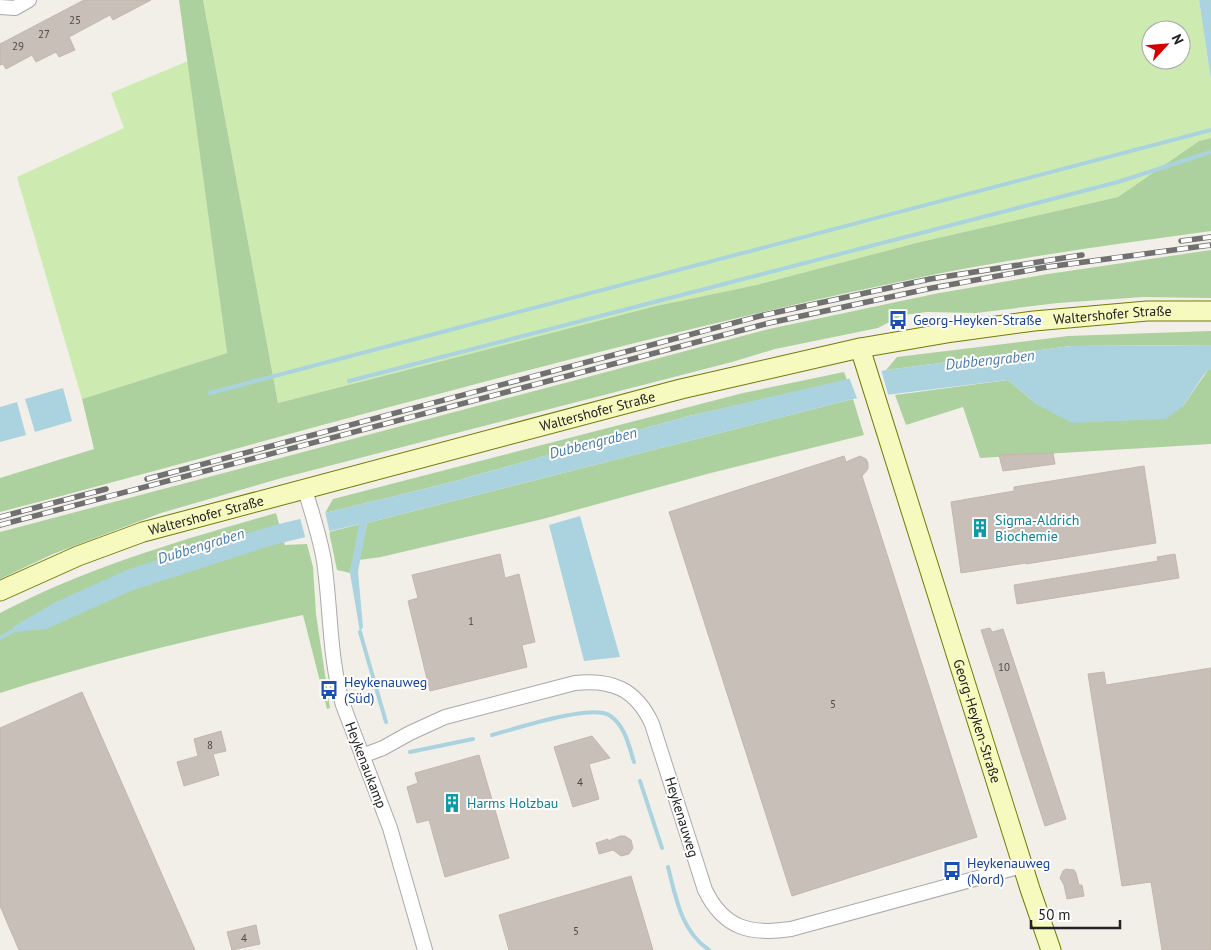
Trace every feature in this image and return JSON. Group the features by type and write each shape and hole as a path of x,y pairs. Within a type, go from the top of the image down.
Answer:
{"main road":[{"name":"Waltershofer Straße","path":"0,590 78,556 143,532 681,390 860,348 909,339 1044,320 1147,311 1211,311"},
{"name":"Georg-Heyken-Straße","path":"860,348 1022,866 1051,950"}],"street":[{"path":"0,7 15,8 29,0"},
{"name":"Heykenaukamp","path":"306,490 320,541 338,688 390,828 425,950"},
{"name":"Heykenauweg","path":"362,756 383,748 433,722 452,715 575,683 605,682 617,686 628,693 647,712 705,890 719,912 734,924 759,932 791,929 1022,866"}],"green space":[{"path":"179,0 203,0 278,403 656,306 756,285 920,242 1118,197 1199,141 1211,138 1211,231 998,263 810,301 578,357 0,512 0,478 94,449 82,399 227,353"},
{"path":"203,0 1199,0 1211,80 1211,138 1199,141 1118,197 920,242 756,285 656,306 278,403"},
{"path":"188,61 227,353 82,399 17,177 124,128 111,93"},
{"path":"1211,250 1211,298 1143,297 1058,303 976,313 927,312 903,315 878,328 775,349 732,362 282,478 161,513 53,554 0,579 0,532 769,329 934,294 1048,274"},
{"path":"1211,331 1211,345 1071,346 886,370 897,357 1068,336"},
{"path":"1211,369 1211,444 980,458 963,407 906,425 895,395 1008,380 1036,404 1183,406 1208,370"},
{"path":"844,372 847,380 689,416 448,483 325,513 333,499 743,393"},
{"path":"853,399 864,435 707,474 543,519 381,557 359,560 367,523"},
{"path":"276,513 285,545 307,544 313,567 316,614 330,708 327,709 303,615 151,650 75,670 0,693 0,613 101,568 170,544"},
{"path":"360,524 350,573 337,570 329,532"}],"water":[{"path":"1199,0 1211,0 1211,80"},
{"path":"1211,345 1211,369 1203,376 1183,406 1166,419 1072,423 1036,404 1008,380 853,399 367,523 358,572 363,627 360,632 350,573 359,524 273,545 133,590 46,629 15,632 13,630 13,627 54,603 129,569 271,526 448,483 689,416 886,370 1071,346"},
{"path":"63,388 72,421 35,432 25,399"},
{"path":"17,402 26,435 0,442 0,407"},
{"path":"580,516 620,657 584,661 549,525"}],"pier":[{"path":"881,369 889,398 858,401 849,377"},
{"path":"325,511 330,534 306,540 300,518"}],"building":[{"path":"84,0 151,0 113,20 110,15 69,37 75,50 59,57 56,52 36,62 32,55 6,69 3,64 0,65 0,44"},
{"path":"1053,453 1055,464 1003,471 999,455"},
{"path":"844,456 846,462 860,456 866,459 868,463 868,469 862,476 977,837 792,896 669,512"},
{"path":"1144,466 1156,543 961,573 951,502 1014,491 1014,487"},
{"path":"500,554 505,578 519,574 535,642 522,645 527,667 430,691 408,601 418,598 412,575"},
{"path":"1175,554 1179,578 1017,604 1014,585 1158,561 1157,557"},
{"path":"990,628 992,632 1003,629 1066,819 1045,826 981,630"},
{"path":"1211,668 1211,950 1162,950 1151,882 1122,886 1088,674 1104,672 1106,685"},
{"path":"82,692 195,950 19,950 0,906 0,728"},
{"path":"221,731 226,751 213,754 219,775 184,786 177,762 198,756 194,739"},
{"path":"592,736 610,758 589,764 599,799 573,807 554,747"},
{"name":"Harms Holzbau","path":"479,755 509,858 445,877 429,820 417,823 407,787 418,783 415,773"},
{"path":"625,836 631,840 633,848 629,854 621,856 613,850 599,854 596,843"},
{"path":"1066,869 1074,870 1076,873 1079,885 1082,885 1084,896 1067,899 1064,885 1060,878"},
{"path":"631,876 653,950 509,950 499,915"},
{"path":"256,925 260,944 232,950 227,932"}],"waterway":[{"path":"210,393 1211,130"},
{"path":"349,381 1118,182 1211,152"},
{"name":"Dubbengraben","path":"0,638 18,628"},
{"path":"360,632 386,722"},
{"path":"492,735 570,715 599,712 609,715 619,724 626,736 634,762"},
{"path":"410,752 473,739"},
{"path":"640,781 662,848"},
{"path":"668,867 677,902 686,924 709,950"}],"railway":[{"path":"1181,241 1211,237"},
{"path":"0,525 769,323 932,288 1047,267 1211,245"},
{"path":"147,479 764,315 930,279 1082,255"},
{"path":"0,517 106,489"}],"place":[{"name":"Georg-Heyken-Straße","path":"898,320"},
{"name":"Sigma-Aldrich Biochemie","path":"980,528"},
{"name":"Heykenauweg (Süd)","path":"329,690"},
{"name":"Harms Holzbau","path":"452,803"},
{"name":"Heykenauweg (Nord)","path":"952,871"}]}
